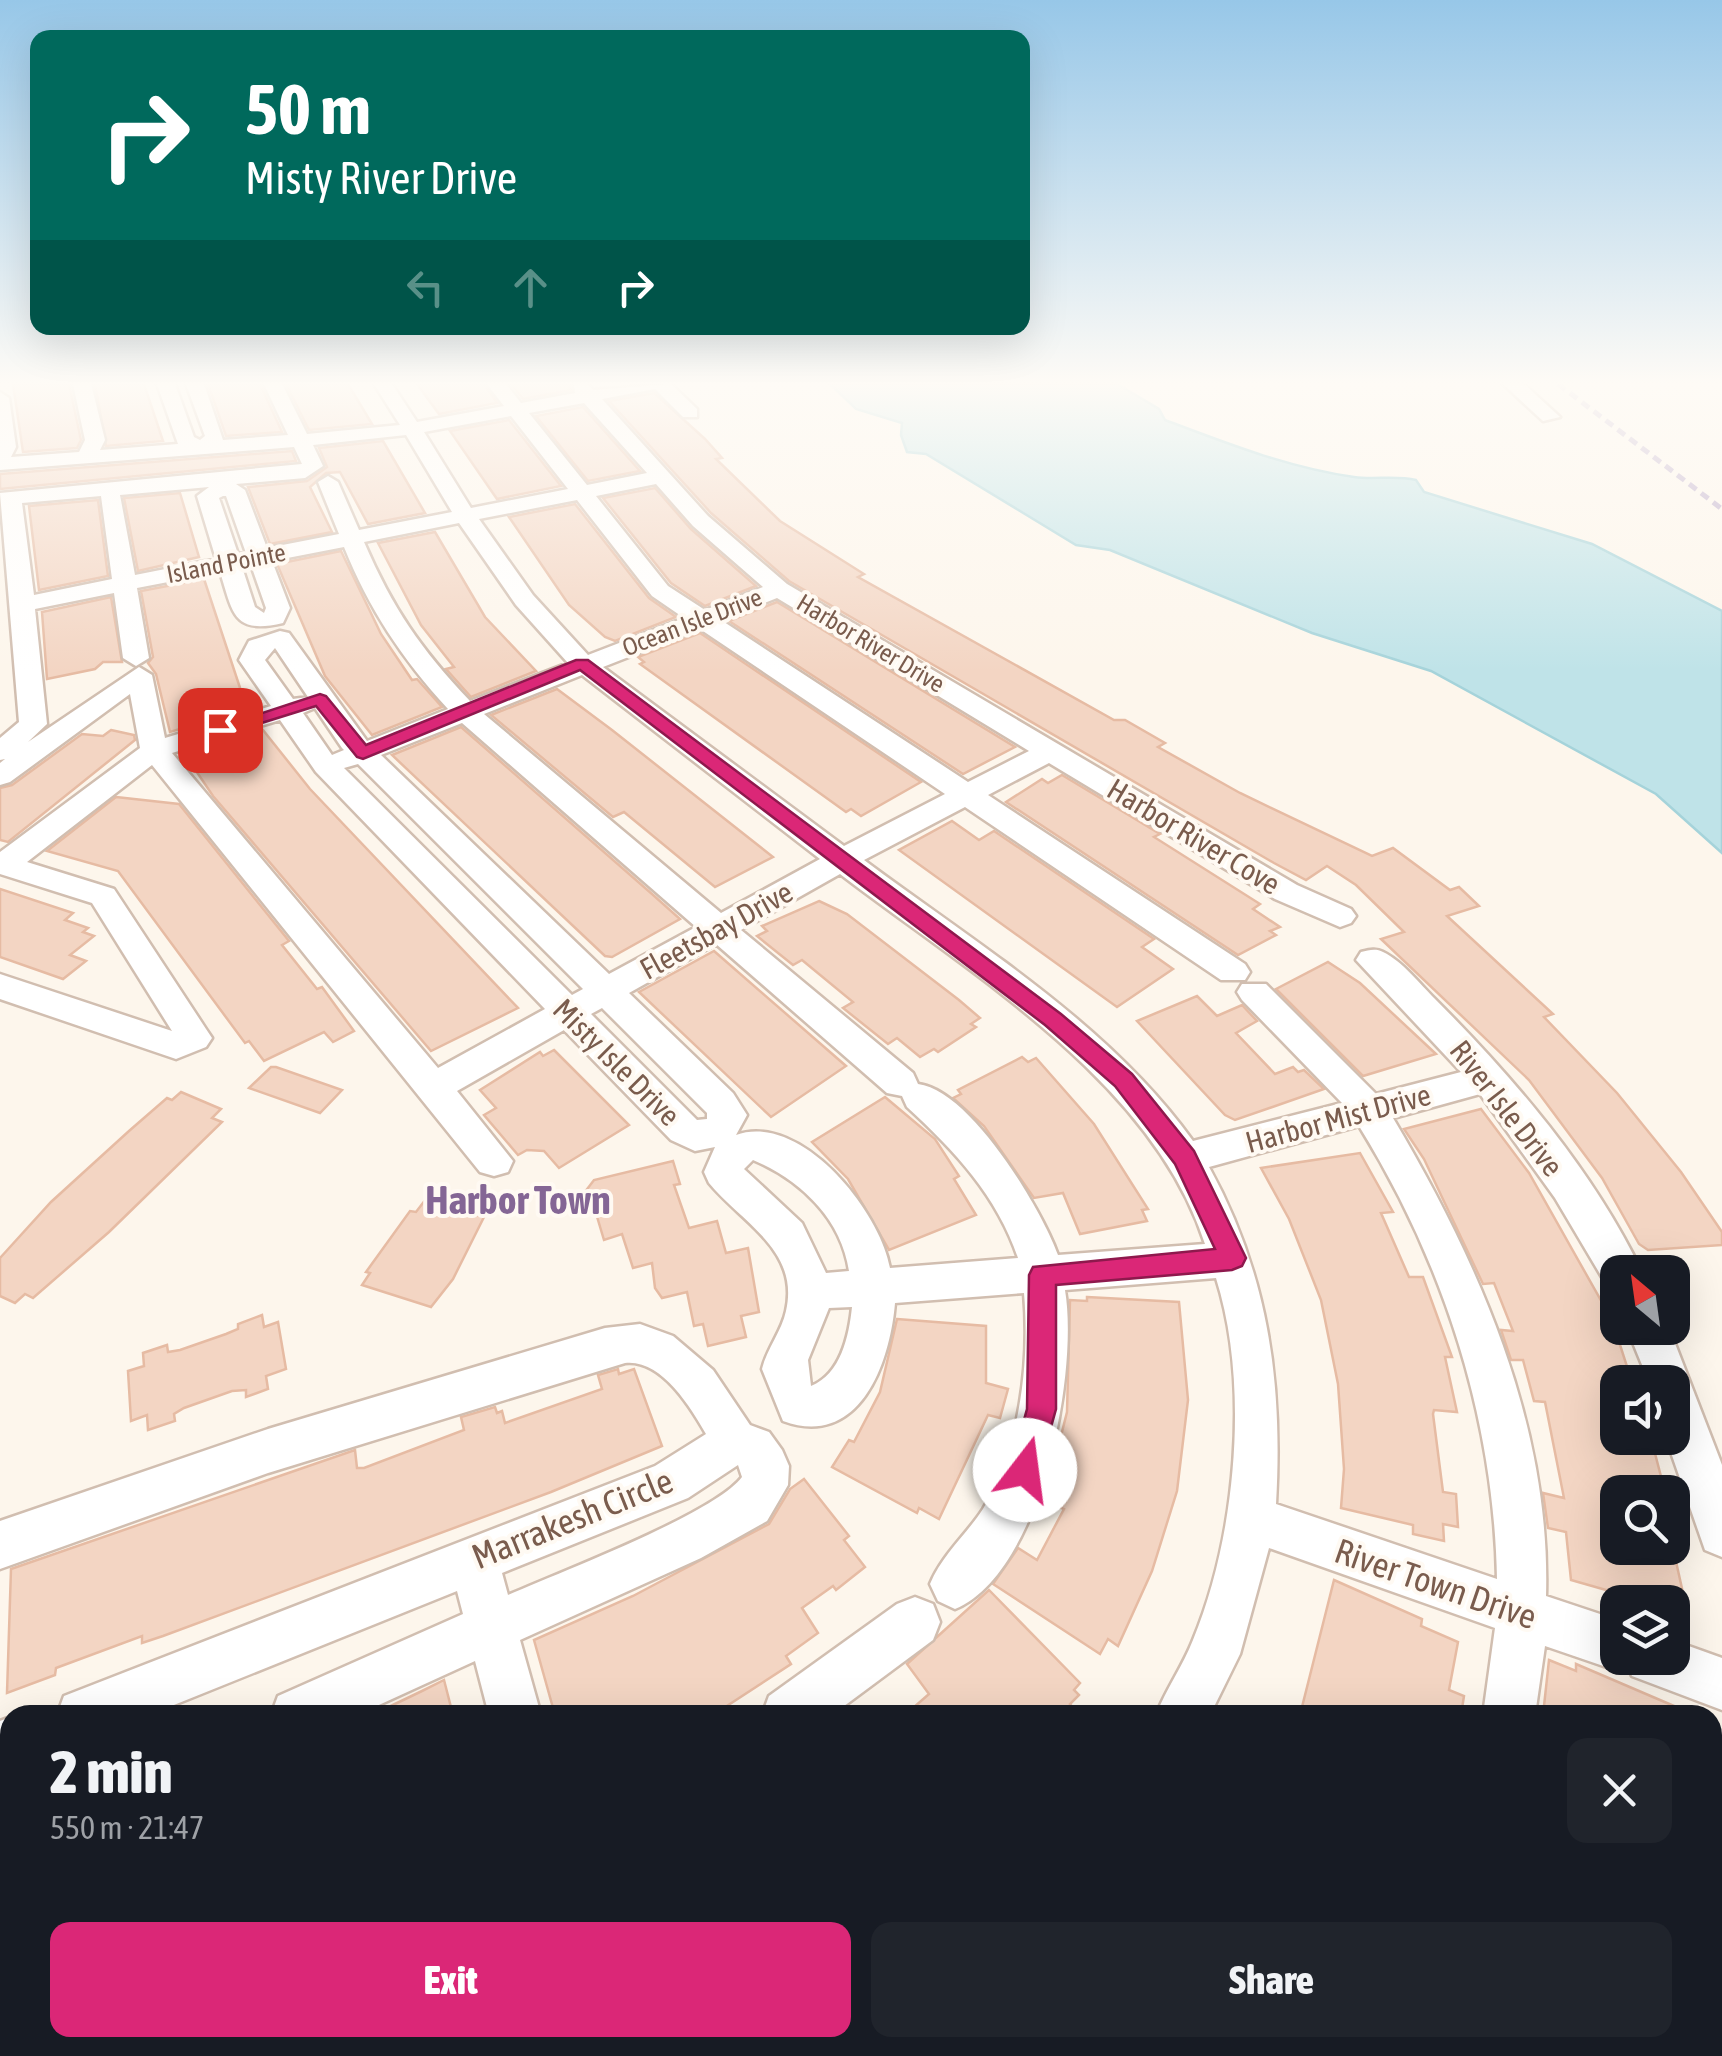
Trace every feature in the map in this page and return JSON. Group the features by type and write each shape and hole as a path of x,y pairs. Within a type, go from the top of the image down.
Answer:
{"street":[{"path":"0,753 33,724 22,604 5,505 242,480"},
{"path":"444,480 526,605 582,663 1053,1020 1124,1080 1185,1158 1232,1258 1256,1358 1254,1520 1207,1676 1188,1705"},
{"path":"569,480 651,583 698,620 966,793 1244,982 1312,1045 1368,1110 1441,1239 1489,1369 1512,1481 1520,1546 1520,1611 1510,1705"},
{"name":"Island Pointe","path":"22,604 643,480"},
{"name":"Harbor River Drive","path":"667,480 699,519 779,589 1052,750"},
{"path":"328,482 377,600 422,665 465,712 955,1128 1009,1193 1029,1230 1042,1275 1041,1409 1025,1470 1000,1524 955,1584"},
{"path":"218,490 234,490 259,556 278,608 278,614 263,621 247,617 208,496 218,490"},
{"path":"110,498 127,583 136,658"},
{"name":"Ocean Isle Drive","path":"326,766 779,589"},
{"name":"Misty Isle Drive","path":"280,638 320,699 363,753 720,1104 728,1115 719,1132 695,1136 684,1130 326,766 252,660 253,650 280,638"},
{"path":"0,674 27,656"},
{"path":"0,776 139,674 154,750 494,1161"},
{"path":"2,865 154,750 320,699"},
{"name":"Fleetsbay Drive","path":"435,1086 843,859 1052,750"},
{"name":"Harbor River Cove","path":"1052,750 1286,892 1340,916"},
{"path":"0,986 176,1046 194,1038 103,896 2,865"},
{"name":"River Isle Drive","path":"1373,960 1435,1016 1490,1078 1590,1216 1611,1255"},
{"name":"Harbor Mist Drive","path":"1185,1158 1490,1078"},
{"path":"754,1144 779,1151 818,1182 844,1210 866,1248 876,1288 874,1330 866,1359 842,1394 826,1408 799,1406 783,1384 784,1357 806,1318 809,1292 800,1251 776,1221 741,1196 723,1172 730,1152 754,1144"},
{"path":"809,1292 1232,1258"},
{"path":"0,1545 268,1451 605,1347 643,1343 668,1358 722,1417 734,1441"},
{"path":"1690,1438 1722,1533"},
{"name":"Marrakesh Circle","path":"108,1705 672,1482 734,1441 753,1447 766,1466 765,1486 750,1506 684,1541 321,1705"},
{"name":"River Town Drive","path":"1254,1520 1600,1640"},
{"path":"473,1558 511,1705"},
{"path":"802,1705 915,1622"},
{"path":"1690,1672 1722,1684"}],"water":[{"path":"969,480 1416,480 1424,492 1592,544 1722,611 1722,853 1656,794 1431,671 1312,633 1110,550 1076,545"}],"building":[{"path":"0,480 96,480 0,489"},
{"path":"318,480 310,487 332,532 270,544 248,487"},
{"path":"344,480 406,480 425,513 368,524"},
{"path":"484,480 556,480 561,486 497,499"},
{"path":"681,480 738,480 780,521 864,574 858,577 1114,720 1125,720 1165,743 1158,747 1240,793 1372,856 1393,848 1450,890 1459,887 1479,906 1447,916 1553,1014 1544,1017 1617,1093 1681,1172 1722,1232 1722,1245 1648,1250 1639,1244 1602,1178 1529,1080 1381,939 1404,932 1356,885 1327,866 1306,880 1274,863 789,581 711,513"},
{"path":"655,488 691,529 756,586 705,606 671,583 603,498"},
{"path":"180,493 199,557 138,571 124,498"},
{"path":"98,500 108,576 39,590 29,506"},
{"path":"575,504 649,598 676,617 615,641 605,637 569,605 509,517"},
{"path":"435,532 485,617 536,671 471,697 446,669 454,667 421,625 378,543"},
{"path":"341,551 381,634 412,680 417,679 442,707 372,735 325,676 277,564"},
{"path":"204,579 247,709 170,732 156,674 148,663 153,657 141,591"},
{"path":"111,597 122,662 103,662 95,669 47,679 42,612"},
{"path":"777,602 1015,747 963,774 729,621"},
{"path":"700,633 921,782 861,816 851,809 846,812 640,664 644,662 638,657"},
{"path":"557,689 773,857 715,887 624,812 613,817 491,715"},
{"path":"461,727 680,919 612,957 605,956 392,755"},
{"path":"111,730 134,735 135,740 8,842 0,840 0,788 12,785 82,734 103,736"},
{"path":"263,730 310,789 518,1008 431,1051 213,796 184,753"},
{"path":"1062,775 1160,834 1154,837 1260,904 1253,909 1280,927 1270,931 1276,935 1238,955 1006,802 1042,779 1048,783"},
{"path":"116,797 179,804 289,941 282,945 317,989 322,987 354,1031 333,1042 324,1032 264,1061 249,1041 245,1043 118,871 47,851"},
{"path":"952,821 979,840 994,831 1154,939 1142,947 1173,969 1117,1007 899,850"},
{"path":"0,889 73,913 65,920 88,928 83,932 94,936 70,955 86,961 63,979 0,957"},
{"path":"819,901 847,914 959,1000 980,1018 971,1024 976,1027 938,1052 934,1049 920,1057 897,1038 888,1044 843,1008 853,1002 802,960 793,965 757,936 767,931 762,926"},
{"path":"714,951 846,1066 771,1117 639,992"},
{"path":"1328,962 1360,983 1436,1054 1363,1076 1276,989"},
{"path":"1197,996 1217,1016 1242,1005 1257,1021 1236,1033 1275,1074 1293,1067 1298,1072 1304,1070 1324,1089 1235,1120 1225,1115 1137,1021"},
{"path":"554,1050 629,1125 559,1168 544,1151 527,1150 518,1155 484,1115 496,1108 480,1090 540,1052 543,1056"},
{"path":"1022,1057 1028,1062 1036,1058 1094,1124 1148,1209 1142,1210 1147,1221 1080,1234 1063,1193 1034,1198 984,1126 953,1098 961,1094 958,1090"},
{"path":"271,1067 342,1090 320,1113 249,1088"},
{"path":"181,1092 221,1109 212,1118 222,1122 109,1232 33,1298 25,1294 15,1303 0,1296 0,1258 51,1202 167,1098 172,1100"},
{"path":"885,1097 935,1139 959,1176 954,1179 976,1215 889,1250 848,1179 812,1142"},
{"path":"1481,1109 1529,1173 1600,1299 1600,1345 1620,1345 1627,1365 1600,1365 1600,1455 1655,1455 1661,1475 1600,1475 1600,1565 1677,1565 1681,1585 1600,1585 1600,1588 1571,1580 1566,1532 1548,1528 1543,1493 1564,1498 1545,1402 1534,1401 1523,1360 1511,1360 1501,1330 1513,1331 1494,1283 1483,1284 1424,1159 1404,1129"},
{"path":"1360,1153 1393,1212 1381,1213 1409,1277 1423,1277 1452,1357 1445,1357 1457,1412 1434,1410 1433,1414 1443,1492 1456,1494 1458,1527 1443,1524 1444,1541 1413,1534 1413,1525 1341,1508 1344,1469 1338,1384 1321,1300 1289,1219 1261,1168"},
{"path":"673,1161 680,1184 674,1185 689,1228 717,1221 726,1253 748,1248 759,1312 741,1316 746,1337 708,1346 703,1324 694,1326 687,1292 662,1298 655,1288 652,1263 633,1268 622,1234 604,1240 592,1200 581,1197 594,1180"},
{"path":"426,1199 484,1217 453,1279 431,1307 362,1285 370,1273 366,1272 410,1211 416,1212"},
{"path":"1087,1297 1179,1302 1188,1400 1177,1491 1152,1571 1118,1646 1108,1639 1100,1654 993,1584 1018,1548 1037,1560 1064,1509 1050,1503 1066,1459 1056,1456 1067,1412 1070,1300 1087,1301"},
{"path":"262,1315 264,1327 278,1322 286,1369 266,1376 268,1389 246,1397 246,1390 232,1391 184,1408 174,1414 175,1421 148,1430 147,1415 131,1421 128,1371 144,1366 143,1353 167,1345 168,1352 180,1350 238,1329 238,1324"},
{"path":"897,1319 986,1326 986,1383 1008,1389 1000,1418 988,1415 939,1519 919,1508 917,1513 832,1467 849,1440 854,1442 880,1392"},
{"path":"618,1369 619,1374 634,1369 662,1446 551,1492 163,1636 142,1643 142,1636 56,1668 55,1675 7,1693 11,1569 355,1450 357,1468 364,1468 464,1430 461,1417 495,1407 497,1413 502,1411 505,1423 602,1389 598,1375"},
{"path":"804,1479 849,1536 844,1540 865,1567 836,1590 833,1586 802,1608 818,1633 786,1656 791,1664 728,1705 552,1705 534,1640 633,1596 769,1524 790,1489"},
{"path":"1334,1580 1422,1619 1421,1626 1458,1642 1449,1690 1464,1696 1463,1705 1303,1705"},
{"path":"989,1590 1080,1683 1074,1690 1079,1695 1071,1705 916,1705 929,1694 907,1664"},
{"path":"1549,1660 1576,1671 1576,1664 1672,1705 1544,1705"},
{"path":"444,1680 450,1705 393,1705"}],"railway":[{"path":"1684,480 1722,509"}],"district":[{"name":"Harbor Town","path":"518,1199"}],"route":[{"path":"220,730 320,699 363,753 582,663 1053,1020 1124,1080 1185,1158 1232,1258 1042,1275 1045,1332 1041,1409 1025,1470"}]}
